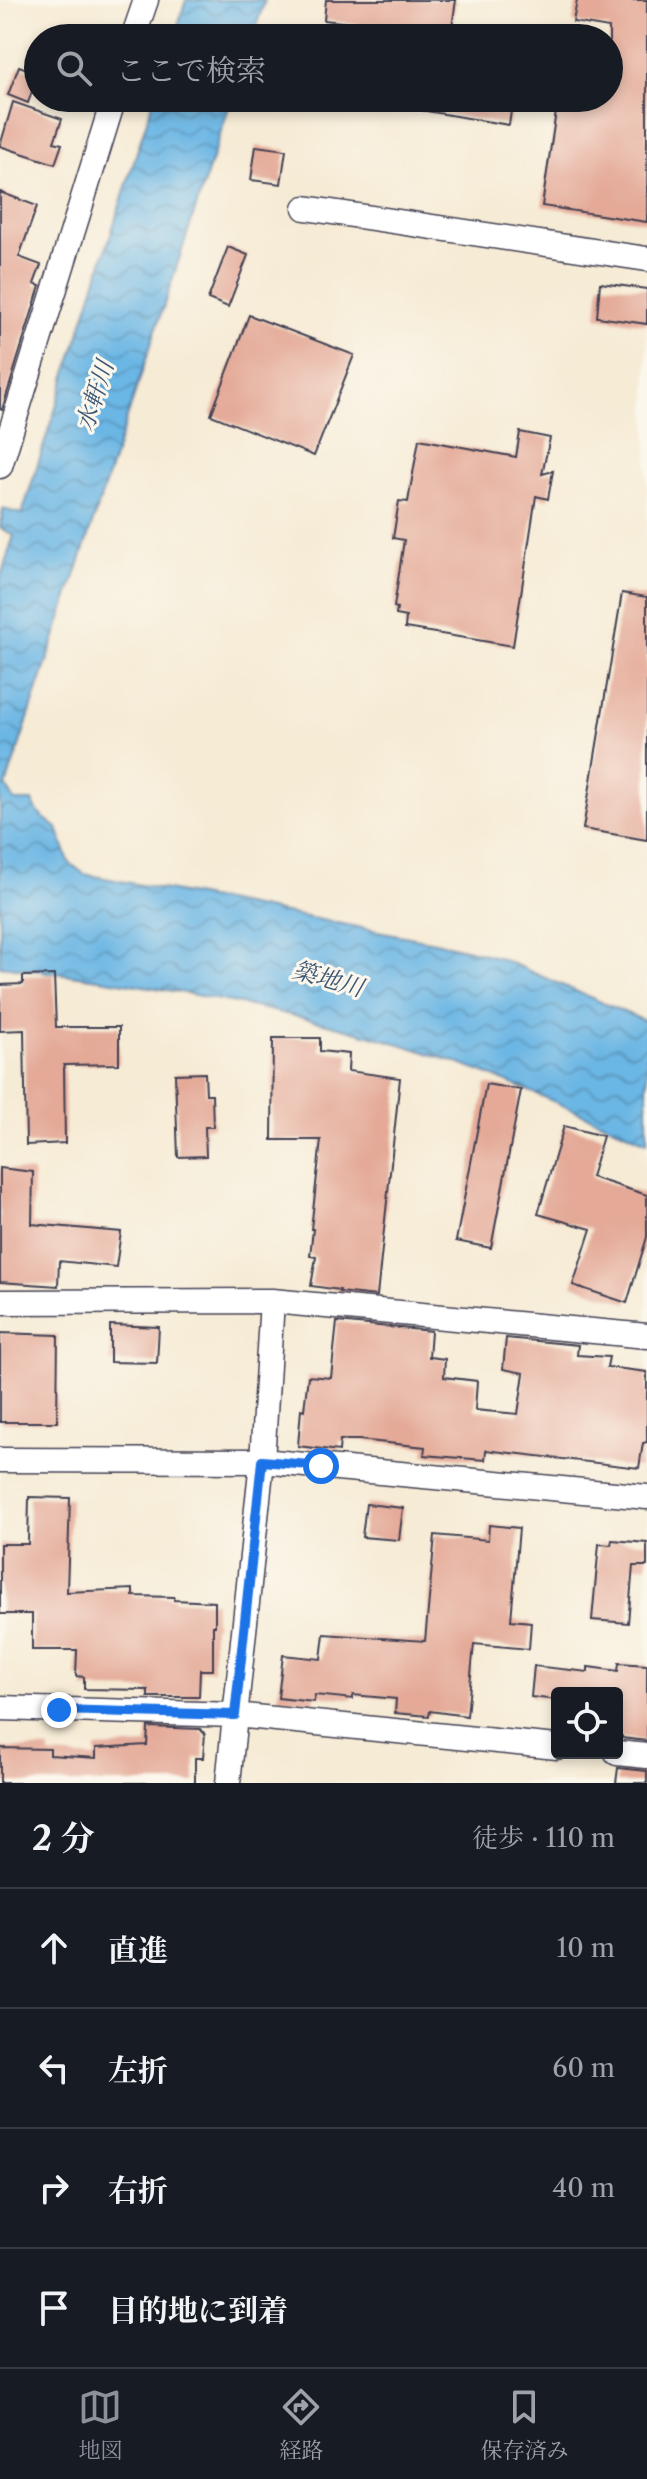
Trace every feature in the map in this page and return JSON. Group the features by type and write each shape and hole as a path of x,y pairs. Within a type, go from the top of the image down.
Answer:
{"street":[{"path":"138,24 146,0"},
{"path":"0,466 110,112"},
{"path":"305,208 647,259"},
{"path":"228,1783 262,1461 272,1301"},
{"path":"0,1302 272,1301 647,1336"},
{"path":"0,1460 262,1461 647,1497"},
{"path":"0,1708 235,1715 551,1746"},
{"path":"623,1754 647,1756"}],"water":[{"path":"186,0 265,0 257,24 178,24"},
{"path":"150,112 227,112 6,786 15,801 32,801 39,814 57,828 69,862 84,874 440,943 497,957 647,1022 647,1142 475,1069 365,1034 210,998 0,966 0,579 14,535 0,528 3,509 22,514"}],"building":[{"path":"326,0 456,0 452,24 358,24 324,20"},
{"path":"577,0 647,0 647,222 542,206 556,112 623,112 623,24 573,22"},
{"path":"19,66 24,68 24,101 8,95"},
{"path":"13,102 24,106 24,112 42,112 62,119 54,142 62,144 55,164 0,146"},
{"path":"432,112 511,112 509,125"},
{"path":"256,146 286,150 281,184 251,180"},
{"path":"0,192 37,206 19,257 41,265 34,284 40,286 2,410 0,409"},
{"path":"228,247 248,255 228,307 208,299"},
{"path":"600,283 647,289 647,324 597,317"},
{"path":"249,315 354,355 314,456 211,415"},
{"path":"520,432 550,438 542,474 553,471 548,499 536,496 513,646 405,628 406,617 396,615 397,608 394,607 404,540 393,538 399,501 408,502 419,439 516,457"},
{"path":"622,593 647,597 647,840 583,829"},
{"path":"54,975 56,1027 119,1027 119,1064 64,1065 65,1143 26,1145 24,1030 0,1031 0,985 23,984 23,976"},
{"path":"273,1038 320,1038 320,1051 349,1054 348,1071 400,1078 377,1296 311,1286 316,1257 310,1256 311,1229 321,1140 272,1140"},
{"path":"205,1073 206,1094 212,1094 213,1127 205,1127 206,1156 178,1157 175,1074"},
{"path":"486,1084 521,1090 491,1248 456,1241"},
{"path":"564,1126 603,1136 591,1177 647,1195 647,1237 627,1303 573,1285 591,1229 538,1214"},
{"path":"0,1168 33,1172 32,1224 121,1232 116,1267 59,1261 58,1286 0,1282"},
{"path":"337,1322 431,1331 429,1357 445,1359 444,1377 477,1381 475,1410 518,1414 524,1373 503,1369 506,1338 578,1345 577,1355 609,1357 607,1367 647,1372 647,1442 643,1443 639,1468 486,1450 485,1460 424,1455 425,1447 359,1440 340,1440 339,1451 298,1446 308,1376 331,1378"},
{"path":"110,1325 159,1327 157,1363 110,1362"},
{"path":"0,1333 58,1335 57,1422 0,1422"},
{"path":"29,1497 70,1498 67,1592 133,1589 133,1596 215,1602 213,1670 200,1670 199,1697 148,1697 148,1690 84,1689 84,1677 76,1676 77,1650 32,1650 32,1614 0,1614 0,1544 28,1544"},
{"path":"366,1504 403,1508 399,1540 362,1537"},
{"path":"489,1525 519,1528 511,1620 531,1622 529,1649 474,1644 467,1716 430,1711 429,1716 395,1713 396,1699 315,1695 314,1702 278,1698 283,1655 321,1659 324,1634 425,1641 435,1535 488,1540"},
{"path":"612,1540 647,1543 647,1566 633,1566 628,1623 592,1620 599,1544 611,1545"},
{"path":"619,1663 647,1665 647,1741 623,1738 623,1687 551,1687 551,1699 531,1697 534,1666 588,1672 588,1667 618,1671"},
{"path":"148,1727 200,1729 205,1734 203,1758 195,1758 195,1783 0,1783 0,1748 50,1749 50,1755 96,1758 96,1748 147,1745"},
{"path":"618,1768 647,1771 647,1783 616,1783"}],"route":[{"path":"59,1710 235,1715 262,1461 321,1466"}],"water label":[{"name":"水軒川","path":"95,396"},
{"name":"築地川","path":"328,979"}]}
